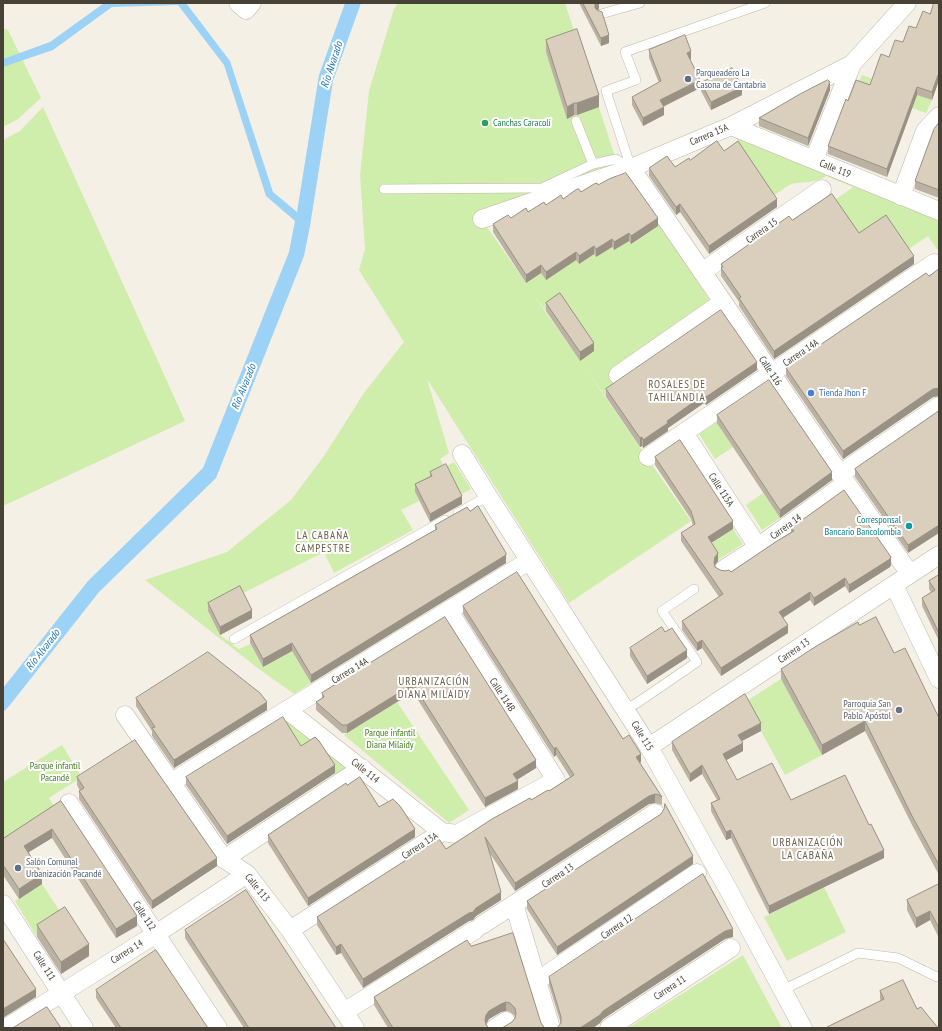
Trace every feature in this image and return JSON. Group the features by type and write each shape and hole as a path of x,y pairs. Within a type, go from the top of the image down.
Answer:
{"street":[{"name":"Carrera 15A","path":"482,219 630,168 731,126 852,64 907,3"},
{"path":"814,160 852,64"},
{"path":"902,196 925,132 939,116"},
{"name":"Calle 119","path":"731,126 939,211"},
{"name":"Calle 116","path":"630,168 843,479 910,574"},
{"name":"Carrera 15","path":"702,272 822,189"},
{"name":"Carrera 14A","path":"648,457 934,263"},
{"path":"618,375 723,302"},
{"name":"Carrera 14","path":"724,569 758,547 843,479 939,406"},
{"name":"Calle 115A","path":"684,433 758,547"},
{"name":"Calle 115","path":"462,454 649,747 804,1028"},
{"name":"Carrera 13","path":"649,747 939,555"},
{"name":"Carrera 14A","path":"172,782 530,561"},
{"path":"894,585 939,679"},
{"name":"Calle 114B","path":"449,611 556,780"},
{"name":"Calle 114","path":"287,710 442,832"},
{"name":"Calle 113","path":"125,715 224,859 247,874 290,930 355,1028"},
{"path":"224,859 362,768"},
{"name":"Carrera 13A","path":"290,930 442,832 457,834 556,780"},
{"name":"Calle 112","path":"69,803 218,1028"},
{"name":"Carrera 13","path":"344,1012 655,813"},
{"name":"Carrera 12","path":"537,981 697,873"},
{"name":"Carrera 14","path":"6,1028 156,934 247,874"},
{"name":"Calle 111","path":"3,904 84,1028"},
{"path":"514,904 551,1028"},
{"name":"Carrera 11","path":"609,1028 731,948"}],"lane":[{"path":"602,14 640,3"},
{"path":"630,168 606,91 636,80 625,52 765,3"},
{"path":"576,121 593,164"},
{"path":"384,189 542,188 593,164 616,159 630,168"},
{"path":"234,639 488,496"},
{"path":"626,709 697,662 662,611 694,589"},
{"path":"783,990 858,953 898,958 937,977"}],"green space":[{"path":"398,3 565,3 619,169 478,214 526,283 541,273 544,276 576,260 579,264 594,254 596,257 611,247 614,250 629,241 632,244 660,225 712,304 621,386 606,397 583,365 691,521 569,603 427,379 449,453 440,459 445,467 454,462 471,489 458,496 415,492 419,501 401,510 413,530 334,573 324,552 208,611 220,635 239,649 250,644 263,667 262,668 292,651 311,683 294,694 259,669 145,580 227,552 291,500 324,456 364,393 404,342 359,270 365,249 360,175 369,91 394,9","holes":["533,294 546,311 594,351 580,361"]},
{"path":"3,28 8,30 41,98 18,119 3,127"},
{"path":"862,75 932,100 926,113 856,88"},
{"path":"43,107 185,421 3,506 3,140 20,131"},
{"path":"738,137 939,215 939,252 928,236 906,251 859,241 832,202 853,187 826,176 822,179 814,181 792,184 771,198 737,143"},
{"path":"717,422 733,447 715,459 699,434"},
{"path":"763,493 780,518 762,530 746,505"},
{"path":"733,529 743,544 718,560 708,546"},
{"path":"781,679 822,755 785,775 745,702"},
{"name":"Parque infantil Diana Milaidy","path":"397,702 469,810 449,823 344,735"},
{"path":"286,720 347,768 336,775 316,744 301,754 282,724"},
{"name":"Parque infantil Pacandé","path":"62,745 82,777 49,798 56,809 3,842 3,782"},
{"path":"42,884 65,919 37,937 15,901"},
{"path":"824,887 846,932 787,961 764,917"},
{"path":"743,955 782,1028 628,1028"}],"water":[{"name":"Río Alvarado","path":"104,3 186,3 230,61 273,192 297,212 319,75 345,3 361,3 333,81 304,256 216,478 99,592 3,712 3,688 88,581 203,468 289,252 295,221 266,196 224,65 178,5 112,7 53,50 3,67 3,59 50,42"}],"building":[{"path":"583,3 596,3 595,8 602,12 609,35 601,38"},
{"path":"934,3 939,3 939,75 932,92 917,87 887,169 828,146 846,99 848,101 856,80 870,85 881,54 889,57 895,40 903,42 909,26 916,28 923,11 930,14"},
{"path":"577,29 599,95 574,103 567,107 546,40"},
{"path":"685,35 691,51 687,53 700,80 660,100 664,107 643,118 632,97 661,81 649,50"},
{"path":"732,68 742,87 711,102 701,83"},
{"path":"828,80 830,82 808,138 759,118 800,94"},
{"path":"939,123 939,190 915,181 934,129"},
{"path":"717,141 724,151 738,141 777,199 709,246 680,204 676,207 649,168 667,156 675,167 689,158 690,160"},
{"path":"626,173 658,218 631,236 629,233 614,242 612,239 596,249 594,246 579,256 576,252 546,272 541,265 526,275 493,224 508,215 511,218 526,208 528,212 544,202 546,205 561,195 563,199 577,189 581,192 594,184 597,183 598,185"},
{"path":"832,194 859,233 886,215 914,256 774,351 739,298 741,297 721,268 723,267 721,264 789,216 792,220"},
{"path":"939,269 939,388 933,389 843,451 786,368 926,273 929,276"},
{"path":"560,293 594,343 580,352 546,303"},
{"path":"721,310 757,362 706,397 704,395 643,440 642,437 640,438 606,389"},
{"path":"769,380 832,472 780,510 717,415"},
{"path":"939,411 939,525 908,545 855,469"},
{"path":"680,440 733,521 708,537 718,553 714,562 715,567 720,570 729,570 731,572 794,531 791,528 844,490 891,557 890,559 849,585 845,578 814,598 810,592 779,612 788,625 721,668 702,640 697,643 682,621 723,594 681,533 695,524 691,511 655,457"},
{"path":"446,464 462,496 430,514 415,484 432,476 430,472"},
{"path":"478,506 506,555 311,675 292,643 263,659 250,635 437,529 435,525 467,507 470,511"},
{"path":"517,572 623,739 629,735 641,754 636,757 662,797 655,794 649,796 515,883 485,837 501,892 476,908 473,912 469,913 363,979 341,944 336,947 317,917 439,839 446,849 492,819 530,798 531,800 548,790 549,791 574,775 556,747 554,749 463,606"},
{"path":"939,575 939,633 922,598 935,590 929,581"},
{"path":"240,586 252,610 220,627 208,603"},
{"path":"445,617 536,760 513,774 518,781 485,798 413,684 347,725 342,725 316,702 324,697 322,693"},
{"path":"876,617 894,653 905,648 939,718 939,865 912,816 865,721 822,745 781,669 818,645 858,622 859,625"},
{"path":"662,627 665,632 672,628 687,650 647,676 630,648"},
{"path":"208,652 260,693 267,702 174,760 152,728 155,727 136,698"},
{"path":"745,694 761,723 738,735 743,743 723,754 737,780 772,763 791,800 845,775 869,825 871,824 884,850 769,906 731,830 726,832 711,803 720,799 702,765 690,774 672,742"},
{"path":"283,717 301,746 315,737 335,765 227,836 186,777"},
{"path":"135,740 217,858 152,901 79,791 84,788 77,777"},
{"path":"360,777 379,807 393,799 400,806 415,829 308,898 268,835 346,783 347,785"},
{"path":"61,801 137,916 116,929 52,829 24,846 42,874 19,889 3,865 3,839"},
{"path":"665,804 693,856 557,947 527,901 661,814"},
{"path":"703,874 733,929 725,931 603,1011 600,1015 580,1028 557,1028 561,1023 561,1017 549,977"},
{"path":"939,884 939,928 930,911 916,918 907,900"},
{"path":"246,890 336,1028 249,1028 185,930"},
{"path":"65,907 89,944 61,962 37,925"},
{"path":"513,933 541,1023 545,1028 502,1028 512,1022 516,1013 515,1008 510,1003 506,1002 489,1011 486,1015 486,1025 489,1028 393,1028 374,997 467,940 471,946"},
{"path":"3,939 36,989 3,1009"},
{"path":"156,950 208,1028 121,1028 96,990"},
{"path":"903,980 917,1009 921,1007 938,1028 827,1027 884,999 880,991"},
{"path":"47,1007 61,1028 13,1028"}],"place":[{"name":"Parqueadero La Casona de Cantabria","path":"688,79"},
{"name":"Canchas Caracolí","path":"485,123"},
{"name":"Tienda Jhon F","path":"811,393"},
{"name":"Corresponsal Bancario Bancolombia","path":"909,526"},
{"name":"Parroquia San Pablo Apóstol","path":"899,710"},
{"name":"Salón Comunal Urbanización Pacandé","path":"18,868"}],"district":[{"name":"ROSALES DE TAHILANDIA","path":"677,391"},
{"name":"LA CABAÑA CAMPESTRE","path":"323,542"},
{"name":"URBANIZACIÓN DIANA MILAIDY","path":"434,688"},
{"name":"URBANIZACIÓN LA CABAÑA","path":"808,849"}]}
